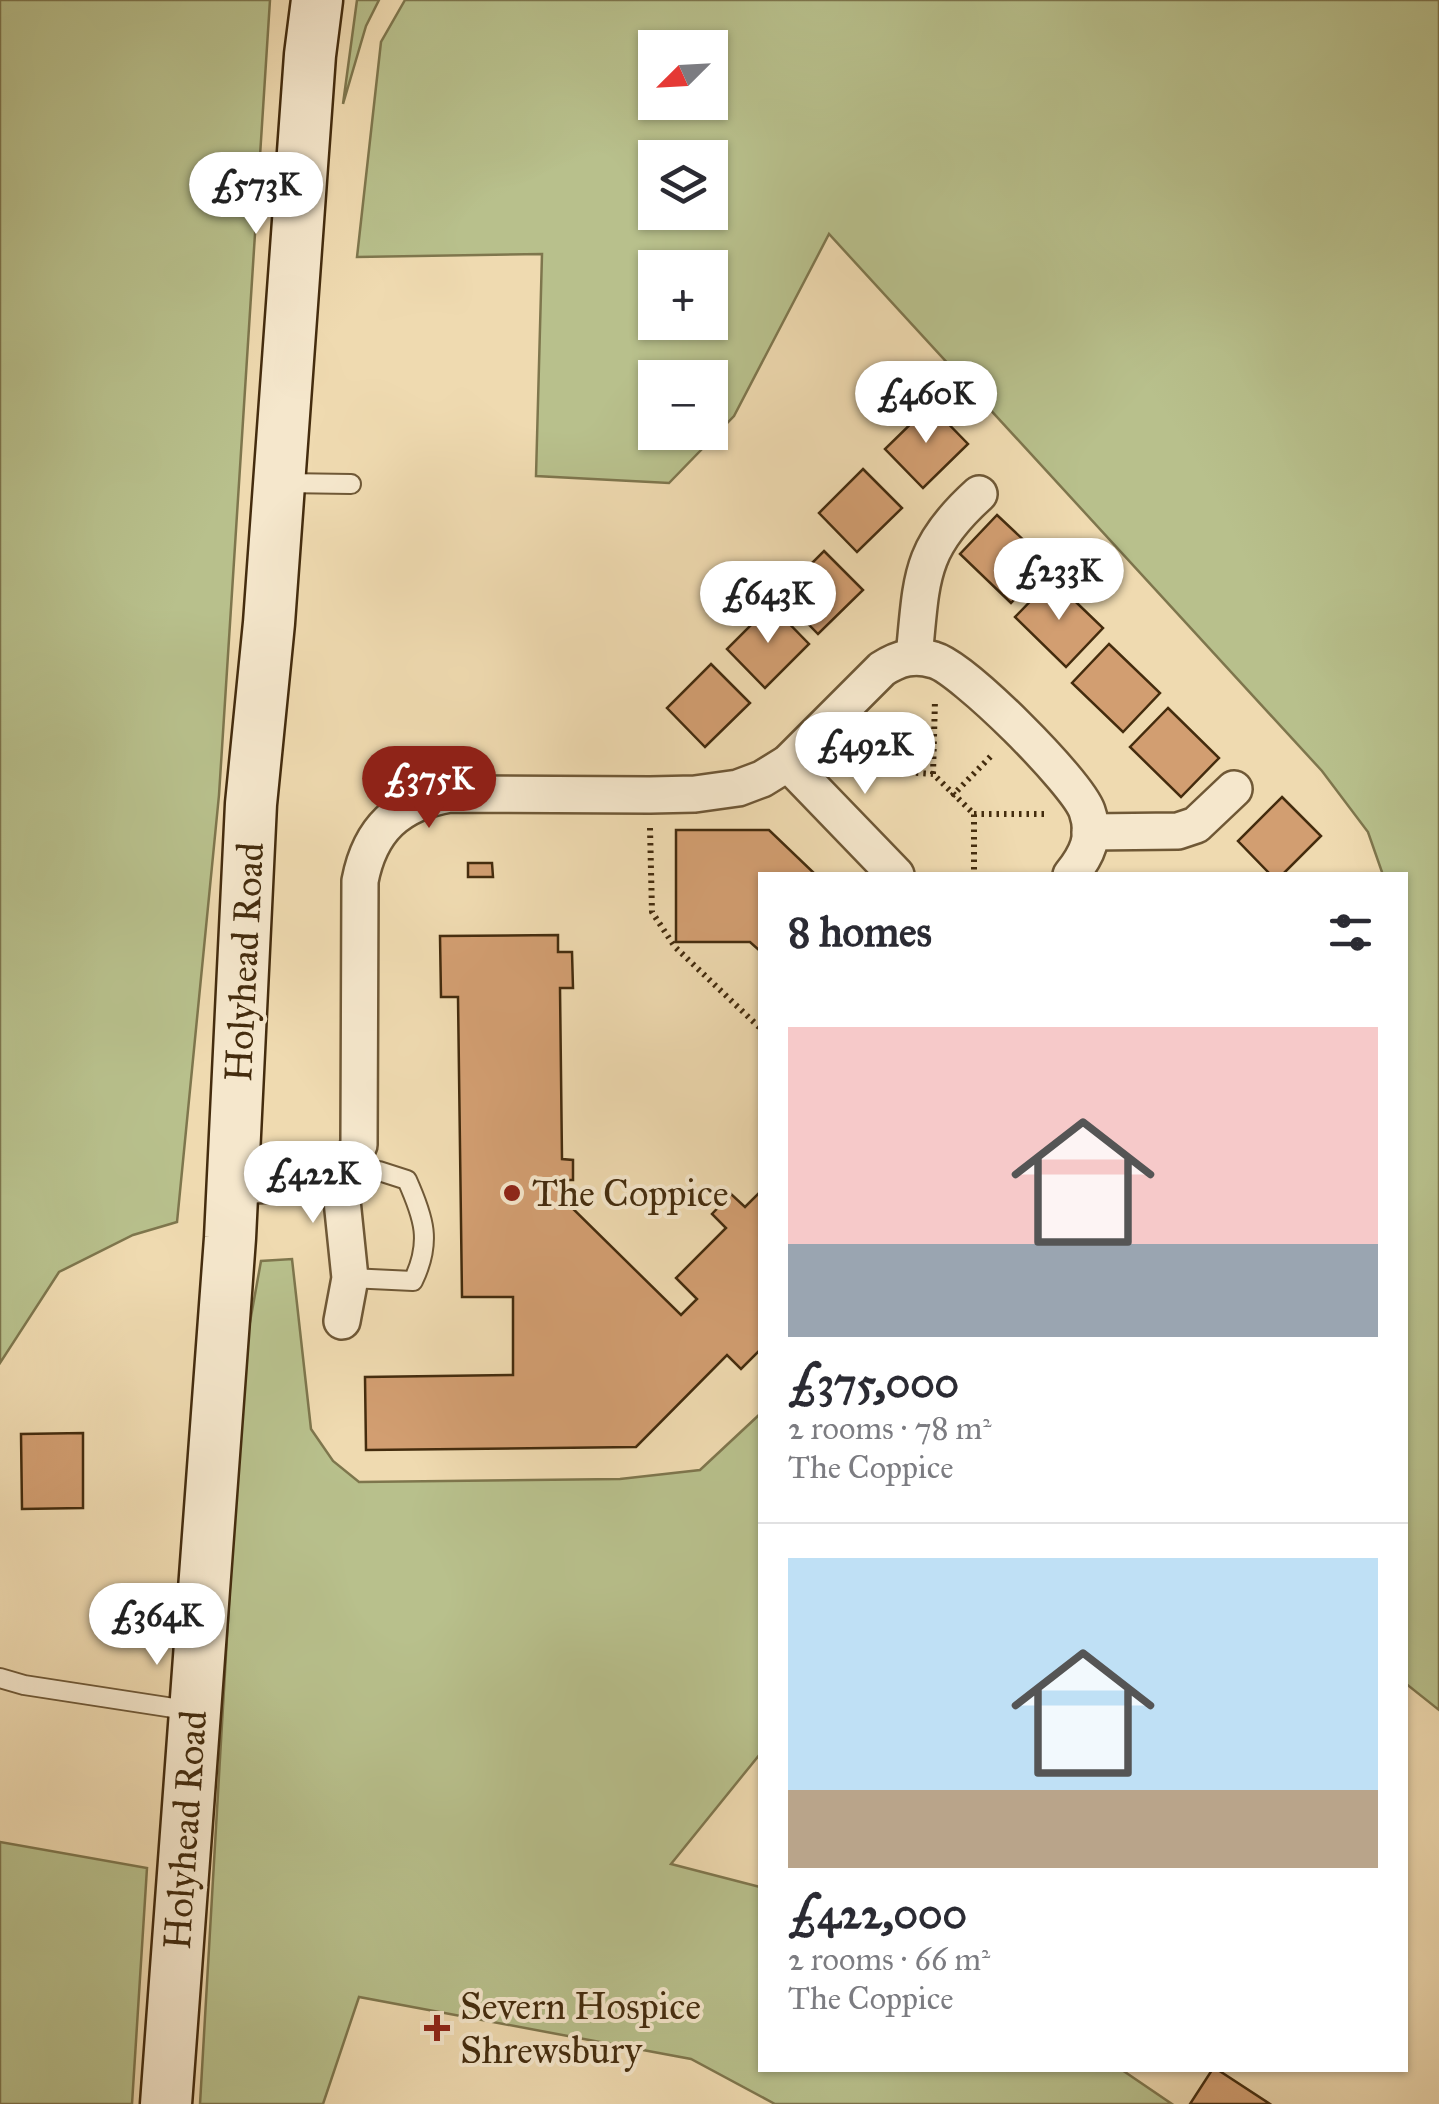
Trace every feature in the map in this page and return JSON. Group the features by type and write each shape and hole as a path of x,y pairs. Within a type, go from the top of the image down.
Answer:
{"main road":[{"name":"Holyhead Road","path":"166,2104 232,1186 252,804 317,0"}],"street":[{"path":"925,658 925,568 934,543 950,520 979,494"},
{"path":"342,1321 350,1278 340,1182 359,1144 360,881 364,860 384,827 420,799 450,794 650,796 738,788 796,771 882,669 898,658 925,658 958,672 1062,774 1082,799 1090,823 1089,852 1074,872"},
{"path":"796,771 893,872"},
{"path":"1090,823 1178,831 1196,826 1234,789"},
{"path":"232,1186 340,1182"}],"lane":[{"path":"278,482 351,484"},
{"path":"340,1182 378,1172 407,1180 420,1210 426,1256 413,1281 350,1278"},
{"path":"0,1678 194,1711"}],"path":[{"path":"925,658 932,774 952,796 974,814 1090,823"},
{"path":"952,796 1017,729"},
{"path":"796,771 824,767 932,774"},
{"path":"650,796 652,912 675,947 758,1026"},
{"path":"974,814 974,872"}],"green space":[{"path":"0,0 270,0 219,795 177,1222 133,1235 59,1272 0,1363"},
{"path":"357,0 379,0 366,26 343,104"},
{"path":"405,0 1439,0 1439,1710 1408,1685 1408,872 1382,872 1368,832 1322,771 829,234 728,422 728,360 638,360 638,450 701,450 669,483 536,476 542,254 357,257 381,42"},
{"path":"292,1259 311,1429 333,1461 359,1482 620,1479 700,1470 758,1416 758,1756 671,1864 758,1886 758,2072 1125,2072 1172,2104 775,2104 691,2059 359,1997 323,2104 200,2104 243,1361 261,1261"},
{"path":"0,1842 147,1868 132,2104 0,2104"}],"building":[{"path":"930,405 968,444 923,488 885,449"},
{"path":"863,469 902,508 857,552 819,513"},
{"path":"997,515 1049,564 1011,603 960,554"},
{"path":"824,551 863,590 818,634 780,595"},
{"path":"1052,579 1103,628 1066,667 1015,617"},
{"path":"771,605 809,644 765,688 727,649"},
{"path":"1109,644 1160,693 1123,732 1072,683"},
{"path":"711,664 750,703 705,747 667,708"},
{"path":"1168,708 1219,758 1181,797 1130,747"},
{"path":"1282,797 1321,836 1285,872 1268,872 1238,841"},
{"path":"676,830 769,830 813,872 758,872 758,949 750,942 676,942"},
{"path":"468,863 492,863 493,877 468,877"},
{"name":"The Coppice","path":"558,935 558,952 572,952 573,988 560,988 562,1159 573,1160 573,1180 563,1180 563,1199 681,1315 697,1299 676,1278 726,1228 712,1214 731,1194 745,1207 758,1194 758,1352 741,1369 727,1355 636,1447 366,1450 365,1377 513,1375 513,1297 462,1297 458,997 441,997 440,936"},
{"path":"83,1433 83,1508 22,1509 21,1434"},
{"path":"1211,2072 1221,2072 1270,2104 1190,2104"}],"place":[{"name":"The Coppice","path":"512,1193"},
{"name":"Severn Hospice Shrewsbury","path":"437,2028"}]}
